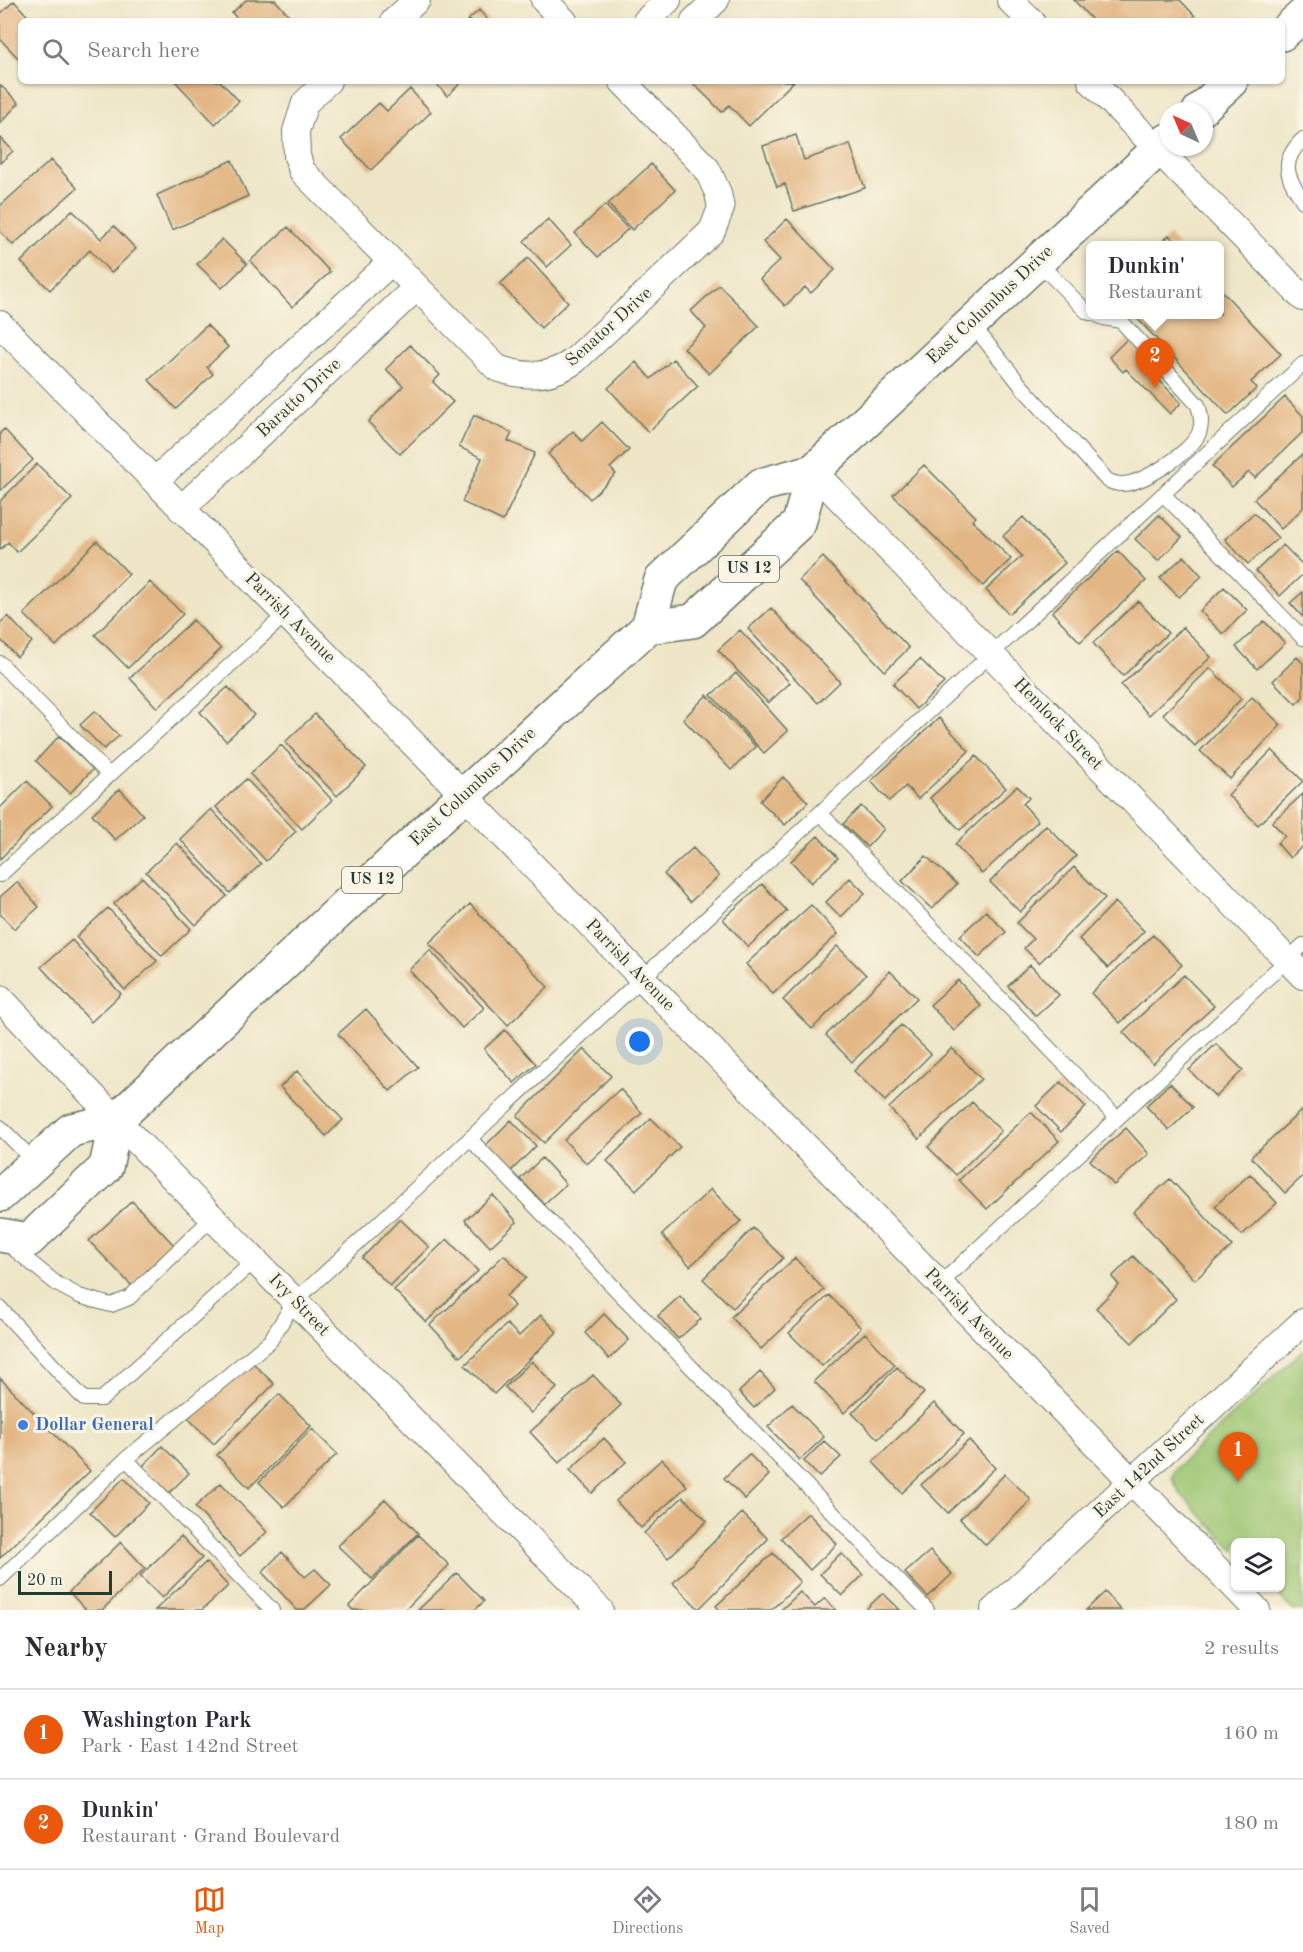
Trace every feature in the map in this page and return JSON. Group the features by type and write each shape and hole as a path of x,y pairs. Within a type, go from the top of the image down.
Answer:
{"main road":[{"path":"1285,31 1303,15"},
{"path":"1209,102 1228,84"},
{"name":"East Columbus Drive","path":"116,1120 464,795 648,627 661,580 761,485 813,471 1159,148"},
{"name":"US 12","path":"648,627 693,621 799,523 813,471"},
{"path":"0,1195 71,1130 116,1120 105,1167 28,1240 0,1236"}],"street":[{"path":"397,18 417,0"},
{"path":"544,0 561,18"},
{"path":"649,18 668,0"},
{"path":"697,18 716,0"},
{"path":"1010,0 1027,18"},
{"name":"Senator Drive","path":"325,84 305,102 296,131 297,156 302,171 498,368 516,375 544,375 562,369 574,361 712,231 721,208 718,193 707,169 628,84"},
{"path":"1093,84 1159,141"},
{"path":"1174,156 1301,293"},
{"name":"Baratto Drive","path":"154,481 391,262"},
{"name":"Baratto Drive","path":"181,509 417,287"},
{"name":"Parrish Avenue","path":"0,324 643,978 1257,1610"},
{"name":"Hemlock Street","path":"813,471 991,655 1298,960"},
{"name":"Ivy Street","path":"0,998 116,1120 600,1610"},
{"name":"East 142nd Street","path":"994,1610 1303,1322"}],"lane":[{"path":"1303,138 1295,147 1290,158 1287,174 1303,201"},
{"path":"1037,261 1086,311"},
{"path":"971,323 1023,388 1107,480 1122,484 1138,481 1174,460 1190,446 1199,434 1202,419 1198,405 1121,321 1110,319"},
{"path":"0,1579 126,1459 270,1341 296,1301 1303,364"},
{"path":"1163,494 1303,638"},
{"path":"0,875 286,614"},
{"path":"0,663 109,775"},
{"path":"820,813 1118,1118"},
{"path":"940,1284 1118,1118 1298,960"},
{"path":"0,1127 36,1163"},
{"path":"470,1139 927,1610"},
{"path":"0,1236 57,1284 79,1296 111,1305 129,1298 213,1217"},
{"path":"0,1308 84,1399 102,1399 255,1260"},
{"path":"126,1459 272,1610"}],"green space":[{"path":"1303,1350 1303,1610 1293,1610 1275,1592 1285,1592 1285,1538 1231,1538 1231,1547 1179,1492 1172,1478 1174,1471"}],"building":[{"path":"246,0 275,0 291,18 237,18 232,13"},
{"path":"1074,0 1180,0 1195,16 1193,18 1090,18"},
{"path":"14,1 29,18 18,18 18,58 0,39 0,14"},
{"path":"479,10 486,18 470,18"},
{"path":"178,84 223,84 239,101 215,124"},
{"path":"437,84 460,84 447,96"},
{"path":"694,84 791,84 749,126 729,105 722,112"},
{"path":"0,85 19,103 0,123"},
{"path":"410,89 431,112 371,170 341,139 379,103 387,111"},
{"path":"796,135 804,160 850,144 865,188 794,211 785,184 777,187 763,146"},
{"path":"0,137 13,151 0,163"},
{"path":"51,160 77,188 13,245 0,231 0,206"},
{"path":"232,160 248,196 172,230 157,195"},
{"path":"651,164 675,190 632,230 608,204"},
{"path":"605,205 628,229 598,257 575,233"},
{"path":"72,210 101,239 114,226 136,249 111,273 90,250 50,290 21,262"},
{"path":"548,219 571,245 547,267 524,241"},
{"path":"787,219 835,270 811,293 805,287 785,306 760,279 780,260 763,242"},
{"path":"288,227 330,272 292,307 250,261"},
{"path":"1169,235 1174,241 1163,241"},
{"path":"222,239 247,264 222,288 197,264"},
{"path":"528,258 568,302 541,328 500,284"},
{"path":"719,285 759,326 709,374 684,348 706,328 691,311"},
{"path":"1224,293 1281,354 1251,382 1257,388 1228,415 1138,319 1224,319"},
{"path":"207,325 228,347 207,367 213,374 176,409 149,380"},
{"path":"1128,338 1144,354 1139,359 1181,403 1170,414 1126,369 1123,372 1109,357"},
{"path":"410,345 440,375 433,382 453,402 400,454 368,422 403,386 386,369"},
{"path":"673,359 698,386 648,432 608,388 636,362 651,379"},
{"path":"1285,397 1303,416 1303,432 1255,478 1249,472 1232,487 1212,466"},
{"path":"474,415 512,433 508,441 535,453 503,521 462,502 482,458 459,447"},
{"path":"602,422 629,450 610,468 616,474 590,499 548,454 573,431 582,441"},
{"path":"4,429 33,460 0,491 0,433"},
{"path":"1303,454 1303,508 1281,529 1254,499"},
{"path":"37,464 72,499 17,552 8,542 0,550 0,501"},
{"path":"924,465 976,517 972,520 1011,559 983,586 893,495"},
{"path":"1254,513 1278,538 1248,564 1225,539"},
{"path":"1159,515 1182,537 1158,561 1135,539"},
{"path":"1023,517 1065,563 1009,614 986,590 1022,556 1003,536"},
{"path":"97,541 129,574 56,646 24,614"},
{"path":"1283,545 1303,565 1303,574 1280,596 1256,571"},
{"path":"1118,551 1146,581 1080,642 1052,612"},
{"path":"1184,556 1202,576 1179,597 1160,578"},
{"path":"823,557 909,648 885,671 799,580"},
{"path":"150,582 183,614 128,668 95,635"},
{"path":"1224,587 1247,610 1223,634 1200,611"},
{"path":"1303,592 1303,617 1290,603"},
{"path":"1138,601 1168,633 1123,676 1093,643"},
{"path":"771,608 840,682 818,703 748,629"},
{"path":"8,616 32,642 17,657 0,639 0,623"},
{"path":"193,620 221,649 157,708 130,678"},
{"path":"1264,621 1285,643 1257,669 1236,647"},
{"path":"1183,627 1211,657 1149,715 1121,685"},
{"path":"740,630 790,683 768,703 718,650"},
{"path":"1297,657 1303,663 1303,697 1296,704 1273,681"},
{"path":"920,659 944,683 916,709 893,684"},
{"path":"1210,668 1241,699 1195,746 1163,714"},
{"path":"736,673 788,731 764,753 711,695"},
{"path":"228,687 254,715 226,741 200,712"},
{"path":"707,695 756,747 731,770 683,719"},
{"path":"1252,697 1281,725 1230,779 1200,751"},
{"path":"95,711 119,736 104,749 80,725"},
{"path":"315,714 366,767 337,796 285,742"},
{"path":"939,718 969,751 918,799 906,786 889,801 871,781"},
{"path":"59,736 93,769 70,793 36,761"},
{"path":"281,745 332,800 302,829 250,774"},
{"path":"1272,750 1303,781 1258,825 1228,795"},
{"path":"976,756 1006,788 960,830 930,798"},
{"path":"783,777 808,802 785,825 760,801"},
{"path":"246,779 296,831 266,861 216,807"},
{"path":"27,781 52,806 0,859 0,808"},
{"path":"1017,786 1029,798 1023,804 1038,821 982,874 955,844"},
{"path":"120,789 143,815 115,840 92,814"},
{"path":"1303,794 1303,846 1290,858 1277,843 1285,836 1272,822"},
{"path":"861,806 884,829 867,847 843,824"},
{"path":"211,809 261,864 230,893 180,839"},
{"path":"1046,825 1076,856 1020,912 990,882"},
{"path":"818,836 838,858 811,883 791,861"},
{"path":"177,843 227,896 196,925 146,872"},
{"path":"693,848 719,876 690,902 664,874"},
{"path":"926,856 957,884 932,909 902,881"},
{"path":"1074,867 1105,898 1039,963 1024,948 1033,939 1017,923"},
{"path":"142,877 191,929 162,956 114,904"},
{"path":"850,878 865,893 841,917 826,902"},
{"path":"17,882 39,907 14,929 0,914 0,897"},
{"path":"762,884 787,911 748,947 723,919"},
{"path":"1115,902 1144,931 1108,968 1079,939"},
{"path":"470,904 548,987 508,1025 429,943"},
{"path":"811,905 838,934 773,994 746,964"},
{"path":"108,908 157,961 125,990 76,937"},
{"path":"986,911 1006,932 979,957 960,936"},
{"path":"1153,935 1182,965 1120,1023 1091,993"},
{"path":"72,940 121,994 91,1022 41,967"},
{"path":"837,946 866,975 812,1029 783,1000"},
{"path":"430,950 484,1008 462,1028 409,970"},
{"path":"1030,965 1059,995 1036,1016 1008,986"},
{"path":"890,971 917,998 852,1062 826,1035"},
{"path":"1184,975 1214,1006 1153,1064 1123,1032"},
{"path":"958,980 981,1006 954,1031 930,1005"},
{"path":"366,1009 418,1067 390,1091 338,1034"},
{"path":"901,1025 931,1054 885,1101 854,1071"},
{"path":"505,1030 536,1064 514,1083 484,1049"},
{"path":"1216,1044 1243,1070 1216,1097 1189,1070"},
{"path":"952,1048 981,1079 919,1139 889,1108"},
{"path":"584,1049 611,1076 544,1143 517,1116"},
{"path":"297,1071 343,1120 326,1136 280,1087"},
{"path":"1061,1082 1086,1107 1061,1132 1036,1106"},
{"path":"1170,1083 1193,1107 1169,1130 1146,1106"},
{"path":"620,1089 642,1113 587,1164 564,1140"},
{"path":"972,1102 1001,1131 956,1175 928,1147"},
{"path":"1301,1111 1303,1176 1285,1193 1251,1157"},
{"path":"1031,1112 1059,1141 987,1209 959,1180"},
{"path":"651,1118 680,1147 636,1190 607,1161"},
{"path":"511,1120 536,1146 510,1172 484,1147"},
{"path":"1126,1128 1149,1154 1114,1185 1090,1160"},
{"path":"542,1158 566,1184 544,1204 520,1179"},
{"path":"1250,1174 1277,1203 1242,1235 1215,1206"},
{"path":"1170,1179 1232,1246 1195,1280 1133,1212"},
{"path":"711,1189 741,1221 690,1266 662,1235"},
{"path":"493,1195 517,1222 490,1247 465,1220"},
{"path":"132,1201 174,1245 132,1286 89,1241"},
{"path":"400,1219 429,1247 390,1286 362,1258"},
{"path":"753,1228 783,1258 733,1308 703,1279"},
{"path":"447,1239 478,1271 426,1322 394,1290"},
{"path":"504,1255 526,1278 506,1296 514,1306 460,1357 430,1325"},
{"path":"1133,1256 1176,1299 1132,1343 1096,1308 1119,1285 1112,1277"},
{"path":"795,1258 824,1290 761,1349 731,1317"},
{"path":"829,1295 861,1328 822,1366 789,1333"},
{"path":"680,1296 701,1319 678,1339 658,1316"},
{"path":"604,1314 629,1340 609,1359 585,1333"},
{"path":"541,1315 557,1332 494,1394 465,1365 507,1324 519,1336"},
{"path":"865,1333 895,1365 844,1413 814,1381"},
{"path":"249,1359 274,1384 214,1444 188,1418"},
{"path":"532,1361 557,1388 531,1413 505,1387"},
{"path":"897,1367 924,1393 878,1439 852,1413"},
{"path":"760,1372 775,1388 754,1408 739,1392"},
{"path":"593,1375 621,1405 559,1463 530,1432"},
{"name":"Dollar General","path":"0,1378 90,1471 0,1558"},
{"path":"279,1394 311,1426 249,1488 217,1455"},
{"path":"934,1403 964,1434 902,1493 873,1462"},
{"path":"792,1404 824,1437 800,1460 768,1427"},
{"path":"312,1429 337,1454 284,1507 259,1482"},
{"path":"604,1438 626,1462 592,1493 570,1470"},
{"path":"969,1440 995,1468 948,1513 921,1485"},
{"path":"824,1441 841,1457 819,1477 804,1461"},
{"path":"162,1446 189,1473 169,1493 142,1467"},
{"path":"749,1454 769,1475 745,1499 724,1478"},
{"path":"662,1459 687,1486 641,1528 616,1501"},
{"path":"1005,1474 1031,1500 986,1545 960,1519"},
{"path":"124,1478 149,1503 115,1537 90,1512"},
{"path":"221,1483 267,1532 240,1556 195,1507"},
{"path":"683,1497 707,1521 668,1558 644,1533"},
{"path":"385,1499 418,1533 372,1579 338,1546"},
{"path":"742,1513 768,1539 699,1609 673,1583"},
{"path":"808,1513 837,1544 810,1570 781,1538"},
{"path":"418,1535 449,1565 405,1610 353,1610 349,1606"},
{"path":"181,1536 202,1558 162,1598 140,1576"},
{"path":"121,1542 145,1568 102,1610 86,1610 69,1592"},
{"path":"930,1551 952,1574 928,1597 905,1573"},
{"path":"282,1552 305,1577 315,1569 331,1585 304,1610 297,1610 262,1572"},
{"path":"773,1553 800,1582 771,1610 720,1610 716,1606"},
{"path":"841,1553 863,1575 842,1596 820,1574"},
{"path":"206,1562 228,1586 202,1610 155,1610"},
{"path":"457,1573 484,1601 475,1610 418,1610"},
{"path":"800,1592 815,1607 825,1598 836,1610 781,1610"},
{"path":"1105,1592 1121,1610 1086,1610"},
{"path":"883,1593 900,1610 869,1610 867,1608"}],"place":[{"name":"Dunkin'","path":"1155,388"},
{"name":"Dollar General","path":"23,1425"},
{"name":"Washington Park","path":"1238,1482"}]}
